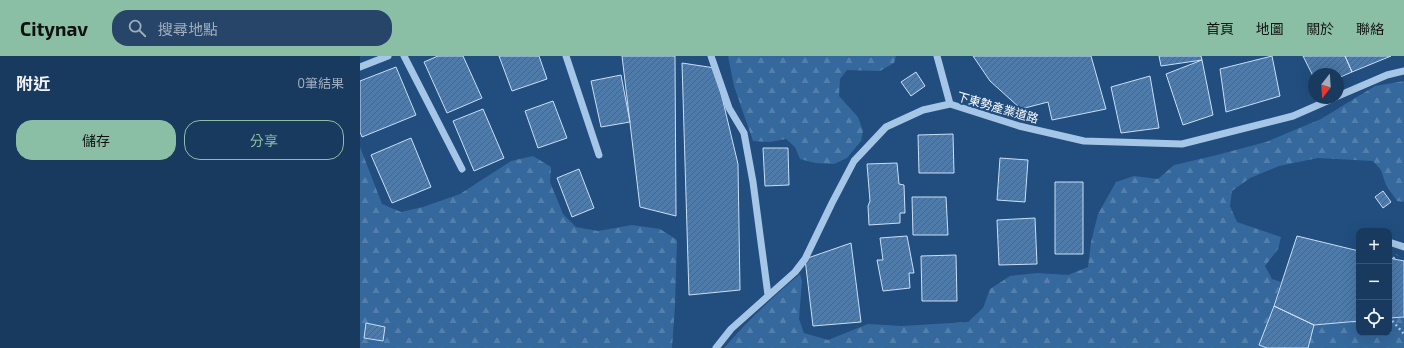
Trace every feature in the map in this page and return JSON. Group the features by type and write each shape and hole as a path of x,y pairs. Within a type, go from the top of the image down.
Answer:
{"street":[{"path":"360,67 388,56"},
{"path":"404,56 462,169"},
{"path":"566,56 599,155"},
{"path":"711,56 729,108 744,133 753,182 768,295"},
{"path":"937,56 950,104"},
{"path":"1344,93 1387,75 1404,71"},
{"name":"下東勢產業道路","path":"716,348 731,329 795,272 805,259 854,161 886,128 923,110 950,104 1019,126 1084,141 1182,144 1293,116 1320,104"},
{"path":"1392,243 1404,247"}],"path":[{"path":"1392,320 1404,334"}],"green space":[{"path":"728,56 896,56 894,63 880,71 847,70 840,79 839,96 858,117 863,131 861,141 847,158 834,164 815,163 800,159 795,147 786,139 770,142 753,141 734,86"},
{"path":"1404,81 1404,202 1397,201 1386,185 1381,170 1373,161 1318,158 1279,166 1250,178 1232,191 1230,206 1237,222 1281,237 1278,249 1265,266 1272,279 1281,282 1260,345 1267,348 724,348 760,310 800,274 802,281 799,319 804,333 828,340 868,324 902,326 968,322 983,308 990,289 1010,276 1037,273 1068,275 1088,267 1091,242 1098,214 1116,182 1134,176 1158,179 1174,165 1266,142 1321,119 1375,86"},
{"path":"360,147 382,204 401,212 423,207 460,194 511,161 533,156 551,167 550,182 563,214 576,227 598,231 632,225 660,229 677,240 672,348 360,348"},
{"path":"1404,317 1404,348 1308,348 1314,325 1356,321 1356,336 1392,336 1392,318"}],"building":[{"path":"438,56 463,56 482,98 447,113 424,62"},
{"path":"499,56 539,56 547,79 512,91"},
{"path":"622,56 675,56 676,216 640,207"},
{"path":"973,56 1091,56 1106,109 1052,120 1048,102 1021,109 990,81"},
{"path":"1159,56 1201,56 1202,60 1161,66"},
{"path":"1272,56 1280,96 1226,112 1220,69"},
{"path":"1303,56 1345,56 1352,72 1344,75 1344,68 1309,68"},
{"path":"1345,56 1391,56 1352,72"},
{"path":"1202,60 1213,115 1183,125 1166,74"},
{"path":"682,63 715,68 738,164 740,290 689,295"},
{"path":"396,67 416,115 362,137 360,132 360,81"},
{"path":"916,72 925,86 911,96 901,82"},
{"path":"621,75 630,122 601,127 591,81"},
{"path":"1150,76 1159,128 1121,133 1111,87"},
{"path":"553,101 567,138 538,148 525,111"},
{"path":"483,109 504,158 474,171 453,121"},
{"path":"953,134 954,173 919,173 918,135"},
{"path":"411,138 431,187 392,203 371,155"},
{"path":"763,148 788,148 789,185 765,186"},
{"path":"1000,158 1028,160 1025,202 997,200"},
{"path":"897,163 899,184 904,185 905,213 900,213 900,223 869,225 868,206 870,201 867,164"},
{"path":"579,169 594,208 572,217 557,178"},
{"path":"1055,182 1083,182 1083,254 1055,254"},
{"path":"1383,191 1391,202 1383,208 1375,197"},
{"path":"912,197 946,197 948,235 913,235"},
{"path":"1035,218 1037,264 999,265 997,220"},
{"path":"907,236 914,273 909,273 910,288 883,291 877,260 883,260 880,238"},
{"path":"1297,236 1356,250 1356,321 1314,325 1274,306"},
{"path":"851,243 861,322 813,326 805,259"},
{"path":"956,255 957,301 922,301 921,256"},
{"path":"1392,259 1404,261 1404,317 1392,318"},
{"path":"1274,306 1314,325 1308,348 1267,348 1259,345"},
{"path":"366,323 385,327 383,341 364,338"}]}
